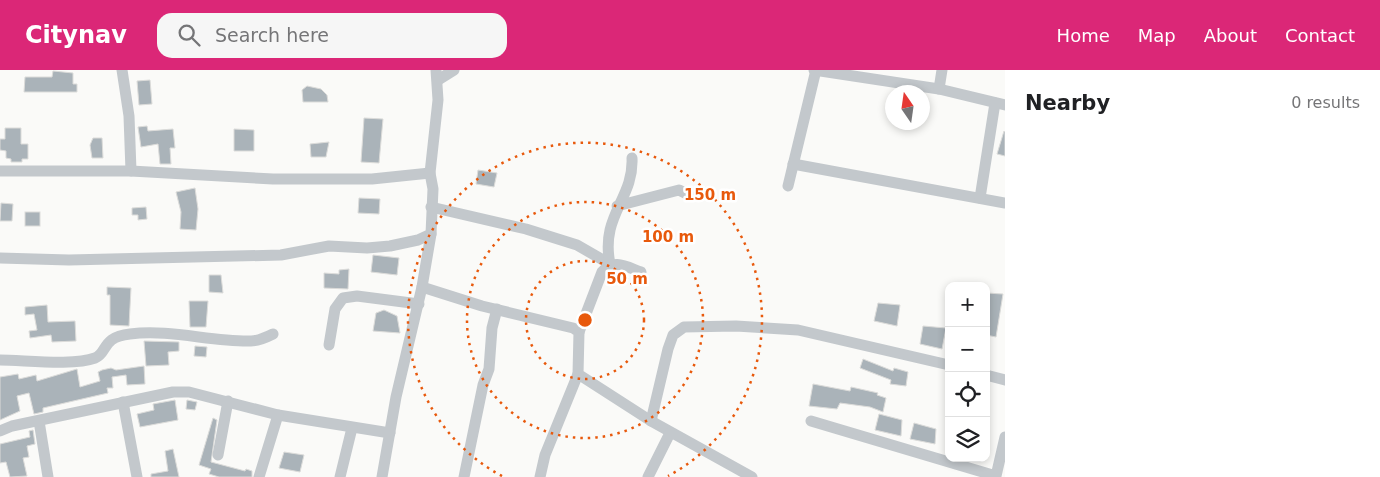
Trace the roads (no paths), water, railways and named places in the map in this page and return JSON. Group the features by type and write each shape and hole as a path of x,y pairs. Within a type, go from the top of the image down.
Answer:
{"street":[{"path":"122,70 129,125 131,171"},
{"path":"382,477 401,376 419,304 431,234 433,189 430,173 437,75 454,70"},
{"path":"788,186 815,70 869,73 1000,104 980,198"},
{"path":"939,89 942,70"},
{"path":"610,264 607,237 617,206 630,183 632,158"},
{"path":"793,164 1005,204"},
{"path":"0,172 131,171 273,179 372,179 430,173"},
{"path":"617,206 679,190 689,195"},
{"path":"431,207 526,229 578,246 610,264 641,272"},
{"path":"0,258 69,260 281,255 329,246 367,248 390,246 418,240 431,234"},
{"path":"540,477 545,455 578,374 578,332 602,272 610,264"},
{"path":"422,287 497,309 573,328 578,332"},
{"path":"329,345 335,309 343,298 357,296 419,304"},
{"path":"464,477 483,385 489,369 492,328 497,309"},
{"path":"651,421 670,342 678,330 684,327 736,326 798,330 945,363"},
{"path":"0,360 70,361 95,358 112,339 131,334 159,332 253,341 273,334"},
{"path":"578,374 670,433 752,477"},
{"path":"990,376 1005,380"},
{"path":"0,431 123,402 173,392 189,392 278,415 390,433"},
{"path":"218,455 228,401"},
{"path":"123,402 137,477"},
{"path":"259,477 278,415"},
{"path":"40,421 48,477"},
{"path":"811,421 996,477 1005,437"},
{"path":"340,477 352,428"},
{"path":"648,477 670,433"}]}
